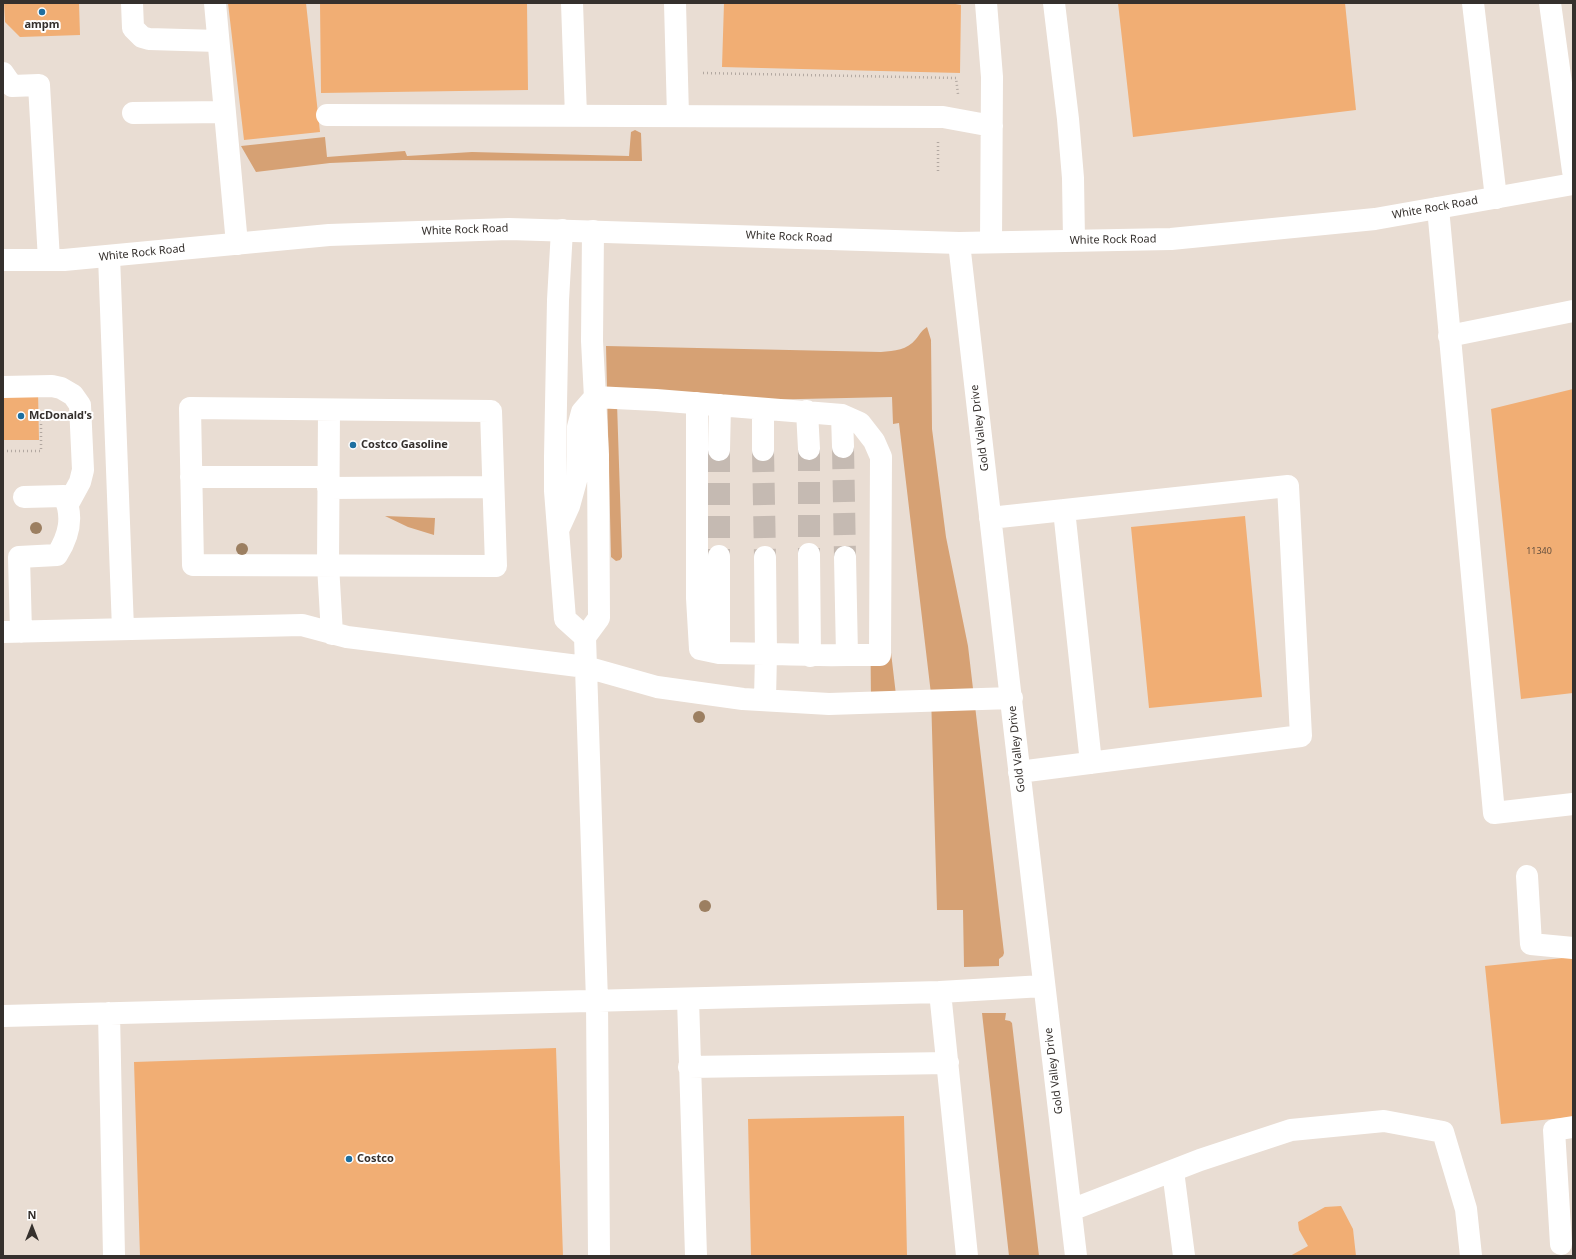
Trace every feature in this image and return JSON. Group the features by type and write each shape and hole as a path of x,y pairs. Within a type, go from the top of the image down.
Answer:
{"main road":[{"path":"132,3 133,28 142,37 149,39 218,41"},
{"path":"214,3 237,244"},
{"path":"572,3 576,116"},
{"path":"675,3 678,116"},
{"path":"986,3 992,76 991,242"},
{"path":"1054,3 1068,119 1074,240"},
{"path":"1473,3 1496,198"},
{"path":"1550,3 1573,171"},
{"path":"6,85 39,85 49,260"},
{"path":"134,113 225,112"},
{"path":"327,115 943,117 992,126"},
{"name":"White Rock Road","path":"3,260 49,260 109,256 329,235 509,228 959,243 1170,238 1375,218 1573,184"},
{"path":"1438,208 1494,813 1573,804"},
{"path":"562,230 558,300 555,491 565,619 585,637"},
{"path":"593,231 592,341 598,455 599,618 585,637 597,1001 599,1256"},
{"name":"Gold Valley Drive","path":"959,243 1012,698 1043,986 1076,1256"},
{"path":"109,256 123,629"},
{"path":"1450,336 1573,311"},
{"path":"3,387 52,386 61,388 73,395 80,405 83,470 80,482 68,504"},
{"path":"559,528 569,506 577,477 578,427 582,412 595,397"},
{"path":"595,397 697,403 842,415 860,423 874,440 881,457 880,655 810,656 766,653 720,653 700,649 697,598 697,403"},
{"path":"720,405 720,450"},
{"path":"190,408 491,411 492,487 496,566 193,565 191,477 190,408"},
{"path":"762,409 763,450"},
{"path":"329,410 328,565 332,634"},
{"path":"807,412 808,449"},
{"path":"842,415 843,447"},
{"path":"191,477 328,483 492,487"},
{"path":"990,518 1288,486 1301,736 1019,772"},
{"path":"24,497 64,496 68,504 70,516 65,542 57,555 19,557 12,632 302,625 332,634 384,643 426,646 586,667 657,687 743,699 829,704 1012,698"},
{"path":"1064,510 1091,763"},
{"path":"809,554 810,656"},
{"path":"720,556 720,653"},
{"path":"765,557 765,700"},
{"path":"845,557 847,655"},
{"path":"1526,876 1531,944 1573,948"},
{"path":"3,1016 940,992 1043,986"},
{"path":"940,992 967,1256"},
{"path":"688,998 696,1256"},
{"path":"109,1013 114,1256"},
{"path":"689,1067 948,1063"},
{"path":"1071,1210 1200,1160 1290,1130 1384,1121 1443,1132 1466,1209 1471,1256"},
{"path":"1561,1244 1554,1130 1573,1127"},
{"path":"1174,1170 1184,1256"}],"path":[{"path":"3,451 41,451 41,407"}],"shaded area":[{"path":"635,130 641,133 642,161 403,160 330,163 256,172 241,146 325,137 327,157 405,151 407,156 472,152 629,156 631,132"},
{"path":"927,327 931,340 932,429 946,537 968,646 1004,953 999,959 999,966 964,967 963,910 937,910 931,694 899,423 893,424 892,397 617,403 622,557 620,560 616,561 611,557 606,346 881,352 909,346"},
{"path":"385,516 435,518 434,535 408,527"},
{"path":"884,593 896,695 871,701 870,596"},
{"path":"982,1013 1006,1013 1005,1020 1012,1023 1039,1256 1009,1256"}],"building":[{"name":"ampm","path":"4,3 79,3 80,35 20,37 5,22"},
{"path":"228,3 306,3 320,132 244,140"},
{"path":"320,3 527,3 528,90 321,93"},
{"path":"724,3 950,3 961,5 960,73 722,67"},
{"path":"1118,3 1345,3 1356,110 1133,137"},
{"path":"1573,389 1573,693 1521,699 1491,409"},
{"name":"McDonald's","path":"38,391 39,440 3,440 3,392"},
{"path":"1245,516 1262,697 1149,708 1131,527"},
{"path":"1573,957 1573,1117 1501,1124 1485,966"},
{"name":"Costco","path":"556,1048 563,1256 140,1256 134,1062"},
{"path":"904,1116 907,1256 751,1256 748,1119"},
{"path":"1341,1206 1353,1229 1356,1256 1290,1256 1308,1246 1299,1230 1298,1222 1325,1207"}],"tunnel":[{"path":"843,447 845,557"},
{"path":"809,449 809,554"},
{"path":"719,450 719,556"},
{"path":"763,450 765,557"}],"place":[{"name":"ampm","path":"42,12"},
{"name":"McDonald's","path":"21,416"},
{"name":"Costco Gasoline","path":"353,445"},
{"name":"Costco","path":"349,1159"}]}
